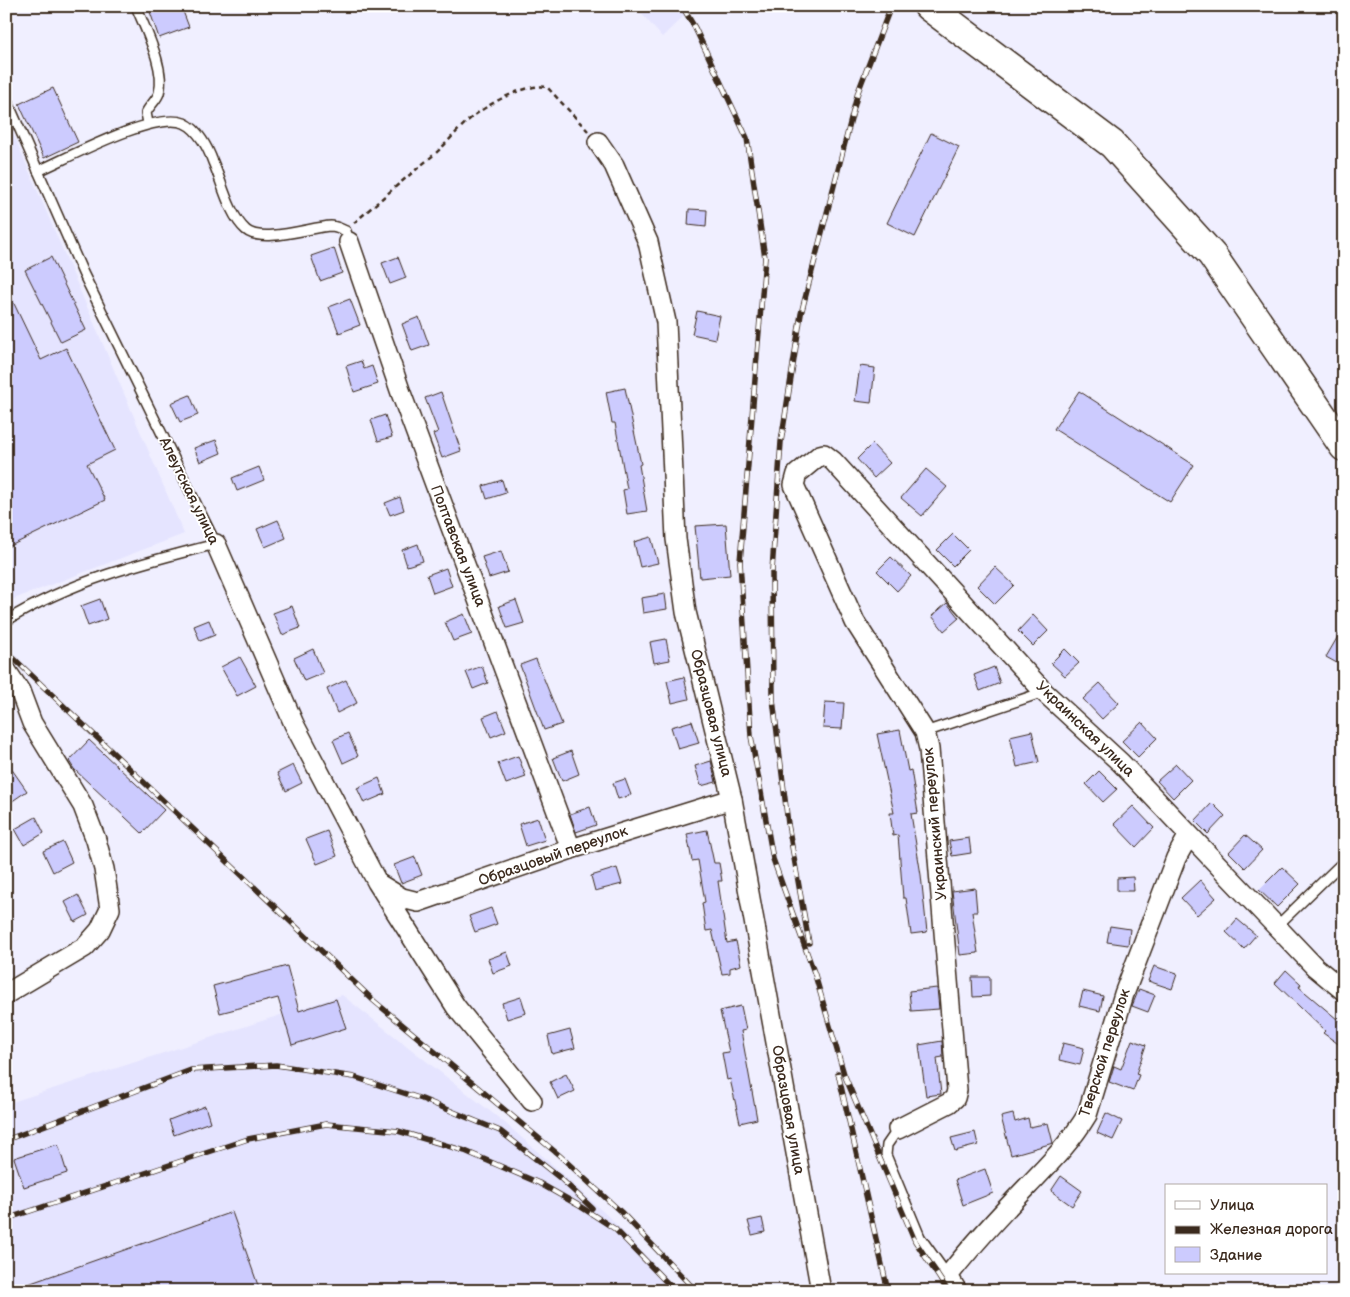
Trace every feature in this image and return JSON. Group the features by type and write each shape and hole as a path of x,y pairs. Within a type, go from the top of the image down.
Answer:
{"main road":[{"path":"928,6 1112,144 1212,256 1344,447"}],"street":[{"name":"Образцовая улица","path":"598,142 614,165 648,242 666,322 676,539 686,612 732,799 820,1291"},
{"name":"Полтавская улица","path":"347,237 400,393 571,849"},
{"name":"Украинский переулок","path":"833,461 824,454 820,455 797,474 794,485 855,622 925,732 929,748 957,1090 955,1098 949,1103 898,1129"},
{"name":"Украинская улица","path":"833,461 1044,692 1121,763 1315,967 1344,991"},
{"name":"Алеутская улица","path":"216,544 294,724 377,882 456,1007 532,1101"},
{"path":"6,670 18,685 32,723 83,806 96,840 104,869 110,909 100,930 85,947 6,994"},
{"name":"Образцовый переулок","path":"377,882 402,898 418,902 571,849 732,799"},
{"name":"Тверской переулок","path":"953,1283 972,1245 1060,1153 1087,1115 1124,994 1176,858 1189,835"}],"lane":[{"path":"136,6 156,58 160,77 158,96 146,113 148,123"},
{"name":"Алеутская улица","path":"6,98 83,273 216,544"},
{"path":"38,171 148,123 175,122 185,124 198,134 209,152 234,213 246,230 258,236 334,226 347,237"},
{"path":"6,621 49,598 117,570 216,544"},
{"path":"925,732 1044,692"},
{"path":"1277,926 1344,862"},
{"path":"898,1129 887,1145 886,1155 920,1237 953,1283"}],"path":[{"path":"347,237 384,195 443,147 472,117 488,107 535,85 547,87 554,91 598,142"}],"shaded area":[{"path":"635,6 694,6 662,37"},
{"path":"6,117 184,534 6,602"},
{"path":"342,995 505,1123 554,1166 611,1219 679,1291 6,1291 6,1104"}],"building":[{"path":"148,6 181,6 189,27 159,38"},
{"path":"53,88 78,142 44,158 19,104"},
{"path":"931,133 959,147 915,237 887,223"},
{"path":"689,209 707,210 706,227 688,225"},
{"path":"334,248 342,273 320,281 311,256"},
{"path":"51,257 86,330 61,342 25,270"},
{"path":"398,257 406,278 390,284 382,263"},
{"path":"6,287 41,360 66,348 115,450 87,464 105,500 6,548"},
{"path":"350,299 360,325 339,333 329,307"},
{"path":"697,311 720,316 715,339 692,334"},
{"path":"419,317 429,345 412,351 402,324"},
{"path":"361,361 364,369 372,366 378,384 354,392 346,366"},
{"path":"860,366 875,368 871,403 855,401"},
{"path":"625,388 641,464 639,465 647,511 627,514 623,490 627,489 615,423 612,423 606,392"},
{"path":"1079,391 1194,465 1170,502 1054,429"},
{"path":"441,392 461,451 442,458 433,434 438,432 425,398"},
{"path":"190,395 198,415 180,422 171,403"},
{"path":"385,415 392,437 378,441 371,420"},
{"path":"216,440 221,453 200,462 194,448"},
{"path":"872,444 890,463 874,478 857,459"},
{"path":"259,467 264,480 237,491 232,478"},
{"path":"926,469 947,487 922,516 901,498"},
{"path":"502,480 506,493 487,499 483,486"},
{"path":"400,497 404,510 390,515 385,503"},
{"path":"278,520 286,538 265,547 257,529"},
{"path":"726,524 730,575 700,578 695,526"},
{"path":"953,534 969,550 953,566 937,550"},
{"path":"651,537 658,563 640,567 634,542"},
{"path":"418,544 423,561 407,566 402,550"},
{"path":"501,551 508,572 489,578 482,557"},
{"path":"891,557 911,576 897,591 877,571"},
{"path":"995,567 1014,585 995,604 977,586"},
{"path":"446,568 452,586 433,593 427,575"},
{"path":"665,594 667,609 643,613 641,598"},
{"path":"100,599 107,619 88,626 81,606"},
{"path":"516,600 524,623 507,628 499,606"},
{"path":"947,603 959,618 944,631 932,616"},
{"path":"292,606 300,628 282,635 273,613"},
{"path":"464,614 472,634 453,641 445,622"},
{"path":"1033,615 1048,631 1033,646 1018,631"},
{"path":"209,620 215,635 200,641 194,626"},
{"path":"1344,626 1344,667 1326,657"},
{"path":"666,639 670,660 654,663 650,642"},
{"path":"313,649 323,673 304,681 294,658"},
{"path":"1065,649 1079,663 1065,676 1051,663"},
{"path":"240,657 256,686 237,696 221,667"},
{"path":"536,659 562,724 544,730 520,665"},
{"path":"482,666 488,683 473,689 466,672"},
{"path":"994,667 1000,683 980,691 974,675"},
{"path":"684,677 689,699 672,703 667,681"},
{"path":"346,680 357,703 337,713 327,689"},
{"path":"1100,683 1119,703 1102,719 1083,699"},
{"path":"825,702 844,703 842,729 823,728"},
{"path":"498,711 506,731 491,737 483,717"},
{"path":"692,721 699,743 678,749 671,727"},
{"path":"1142,722 1157,738 1138,757 1122,741"},
{"path":"900,730 908,771 911,770 918,813 911,814 921,875 927,932 911,934 906,898 903,898 898,835 893,836 890,813 894,813 877,734"},
{"path":"1032,731 1039,762 1017,767 1010,736"},
{"path":"348,733 358,756 343,763 333,740"},
{"path":"89,740 164,810 142,833 74,769 69,761"},
{"path":"571,751 579,774 562,781 553,758"},
{"path":"518,756 526,777 506,784 498,763"},
{"path":"6,761 27,791 11,802 6,795"},
{"path":"711,761 716,782 701,786 695,766"},
{"path":"1176,764 1191,780 1173,798 1157,781"},
{"path":"293,765 302,783 286,791 277,773"},
{"path":"1099,771 1117,789 1103,802 1086,784"},
{"path":"379,778 385,794 364,803 357,788"},
{"path":"625,779 631,795 618,799 613,783"},
{"path":"1212,803 1225,816 1208,834 1195,821"},
{"path":"1133,806 1154,828 1136,847 1114,824"},
{"path":"590,807 596,825 576,832 570,814"},
{"path":"36,817 44,833 24,845 15,829"},
{"path":"538,818 545,840 526,846 519,824"},
{"path":"707,830 714,863 719,863 722,881 718,881 727,943 736,941 741,965 730,968 730,973 722,974 712,930 706,931 702,903 705,902 698,860 692,861 687,834"},
{"path":"327,831 337,856 317,864 306,839"},
{"path":"1245,835 1262,850 1245,868 1229,852"},
{"path":"969,838 971,853 952,856 949,841"},
{"path":"63,842 72,862 53,872 43,851"},
{"path":"415,857 422,875 401,883 394,865"},
{"path":"1282,867 1300,884 1277,907 1259,890"},
{"path":"617,868 622,884 595,891 591,876"},
{"path":"1133,877 1134,891 1117,891 1117,878"},
{"path":"1200,880 1216,898 1197,915 1181,898"},
{"path":"975,888 977,912 972,912 978,953 960,955 952,891"},
{"path":"78,895 88,915 75,922 65,902"},
{"path":"491,908 497,924 475,932 469,916"},
{"path":"1237,919 1256,935 1244,949 1226,932"},
{"path":"1110,926 1130,929 1128,945 1107,942"},
{"path":"507,952 512,966 493,973 488,959"},
{"path":"287,966 299,1011 336,999 346,1028 292,1045 278,998 220,1013 213,986"},
{"path":"1154,966 1177,974 1172,989 1148,981"},
{"path":"1286,970 1301,984 1299,987 1344,1025 1344,1048 1323,1033 1325,1031 1275,983"},
{"path":"972,977 990,977 990,996 973,997"},
{"path":"937,988 939,1009 911,1011 909,991"},
{"path":"1139,989 1155,995 1148,1012 1132,1006"},
{"path":"1083,991 1103,996 1100,1011 1079,1006"},
{"path":"521,997 526,1013 507,1019 502,1003"},
{"path":"741,1006 746,1030 741,1031 757,1119 740,1123 730,1079 727,1080 722,1053 729,1052 720,1011"},
{"path":"570,1030 575,1048 552,1054 548,1036"},
{"path":"1132,1040 1146,1045 1136,1074 1139,1075 1133,1091 1109,1082 1114,1066 1121,1069"},
{"path":"942,1041 943,1057 937,1058 941,1094 926,1096 919,1045"},
{"path":"1063,1043 1084,1048 1080,1065 1059,1060"},
{"path":"566,1074 575,1091 558,1099 550,1082"},
{"path":"205,1106 210,1122 174,1135 169,1120"},
{"path":"1106,1113 1122,1121 1113,1140 1097,1133"},
{"path":"1013,1114 1015,1122 1028,1118 1030,1127 1048,1123 1053,1143 1011,1155 1001,1117"},
{"path":"975,1132 978,1145 955,1151 951,1138"},
{"path":"58,1144 67,1173 24,1187 14,1158"},
{"path":"985,1169 993,1193 963,1205 955,1180"},
{"path":"1061,1176 1082,1191 1072,1206 1051,1191"},
{"path":"232,1212 260,1291 15,1291 14,1289"},
{"path":"762,1218 765,1232 752,1235 748,1221"}],"railway":[{"path":"682,6 695,28 747,138 765,258 740,562 751,736 773,859 815,975 844,1074 915,1241 948,1291"},
{"path":"809,943 788,824 773,699 772,571 781,442 801,314 858,92 891,6"},
{"path":"6,651 374,1001 559,1155 621,1212 696,1291"},
{"path":"6,1140 191,1070 276,1065 354,1077 422,1099 500,1131 560,1178 592,1208"},
{"path":"838,1073 888,1291"},
{"path":"6,1219 248,1139 326,1124 398,1131 465,1151 539,1183 578,1205 615,1229 675,1291"}]}
